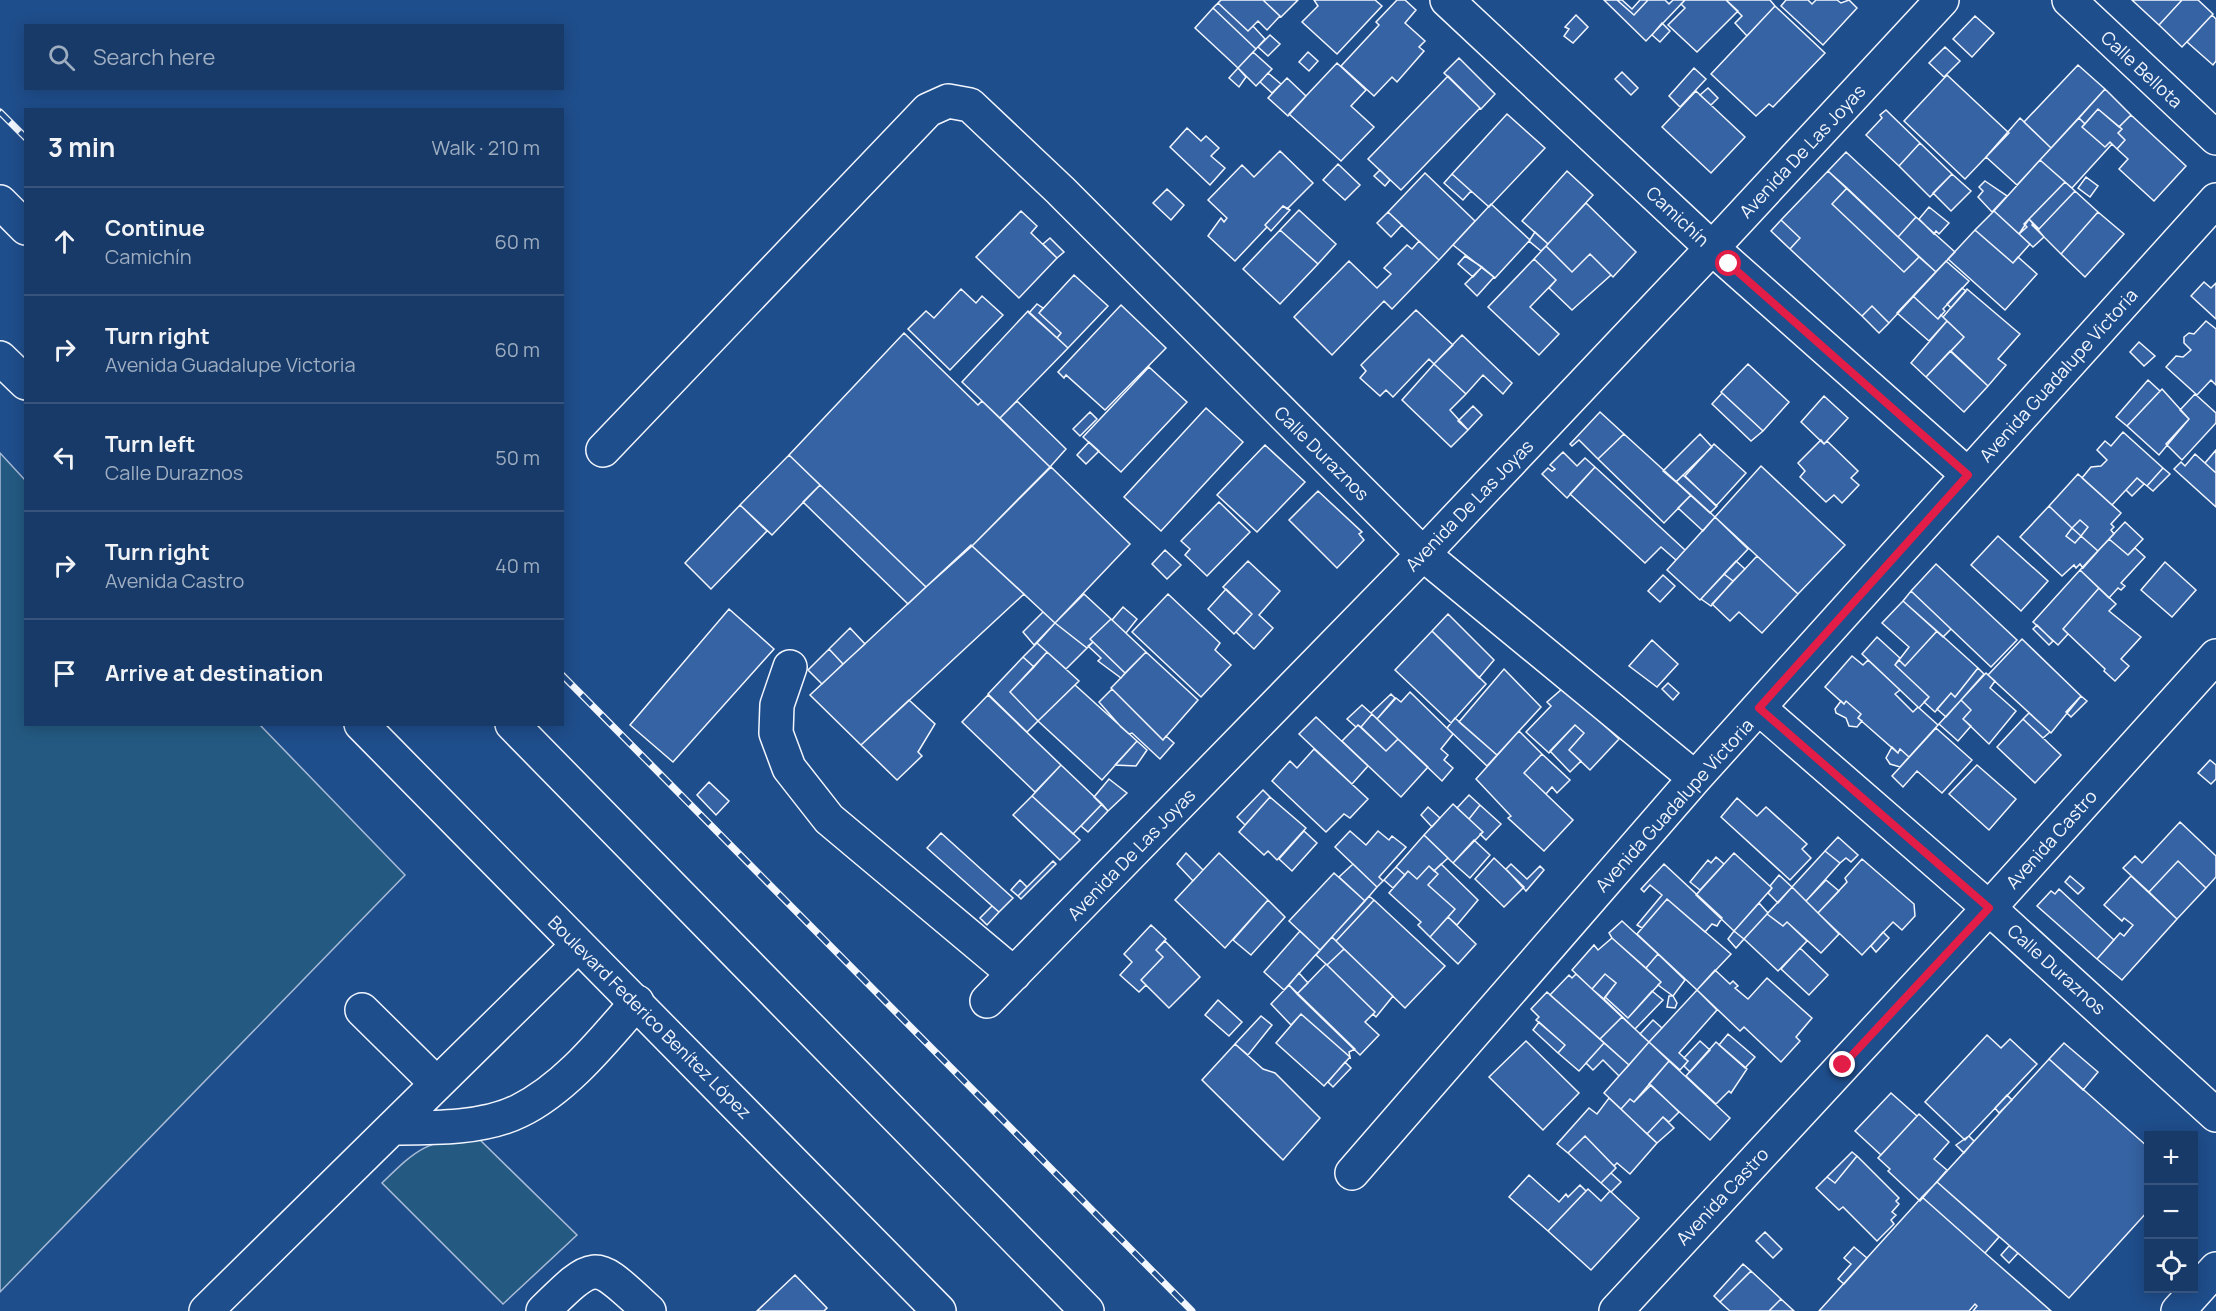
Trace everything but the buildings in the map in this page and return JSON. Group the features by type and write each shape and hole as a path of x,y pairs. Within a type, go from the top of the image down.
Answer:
{"street":[{"name":"Camichín","path":"1446,0 1712,248 1968,475"},
{"name":"Avenida De Las Joyas","path":"987,1000 1423,554 1942,0"},
{"name":"Calle Bellota","path":"2069,0 2216,138"},
{"name":"Calle Duraznos","path":"603,450 928,110 948,100 970,105 1060,190 1423,554 1695,778"},
{"name":"Avenida Guadalupe Victoria","path":"1352,1173 1695,778 2216,200"},
{"path":"0,202 24,226"},
{"path":"0,358 24,381"},
{"name":"Avenida Castro","path":"1616,1311 1989,908 2216,656"},
{"path":"790,667 777,705 776,733 789,768 829,819 1014,974"},
{"name":"Calle Duraznos","path":"1759,708 1989,908 2216,1114"},
{"name":"Boulevard Federico Benítez López","path":"363,726 939,1311"},
{"path":"514,726 1087,1311"},
{"path":"206,1311 578,945"},
{"path":"392,1128 441,1128 518,1112 547,1094 600,1044 637,1002"},
{"path":"362,1010 436,1083"},
{"path":"2178,1311 2216,1269"},
{"path":"543,1311 576,1279 590,1271 607,1272 649,1311"}],"shaded area":[{"path":"0,453 24,479 24,726 261,726 405,875 0,1292"},
{"path":"477,1137 577,1235 503,1304 382,1183 424,1148 445,1141"}],"railway":[{"path":"0,112 24,136"},
{"path":"564,677 1192,1311"}],"route":[{"path":"1729,264 1968,475 1759,708 1989,908 1843,1065"}]}
